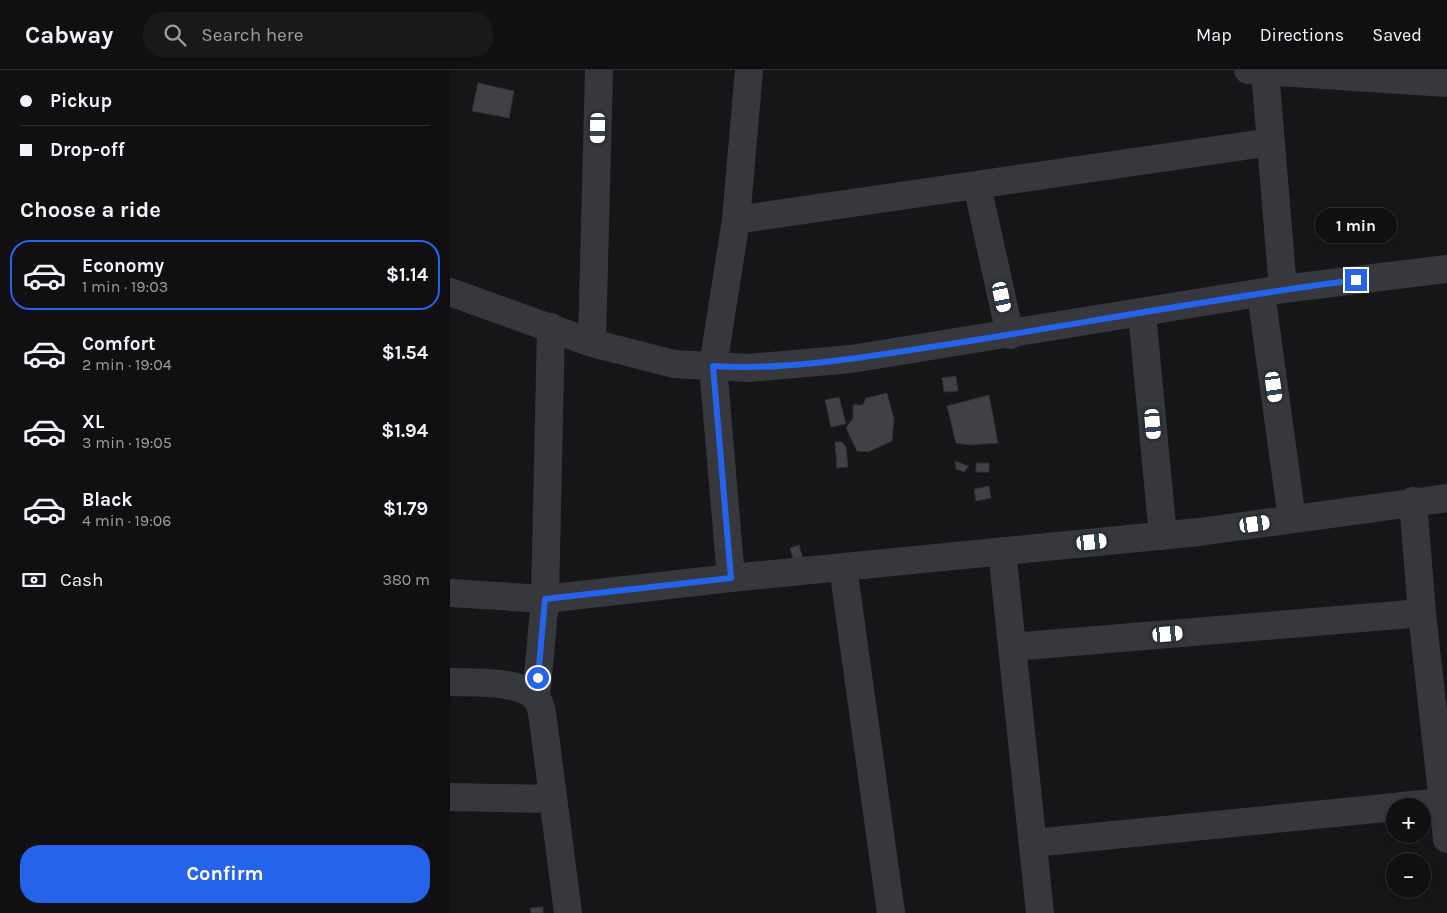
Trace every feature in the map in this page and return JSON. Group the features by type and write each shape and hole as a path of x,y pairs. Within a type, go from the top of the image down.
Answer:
{"street":[{"path":"592,343 599,70"},
{"path":"731,578 713,366 736,220 749,70"},
{"path":"1248,70 1447,83"},
{"path":"1265,71 1271,142 1272,291 1292,519"},
{"path":"736,220 1271,142"},
{"path":"977,185 1010,335"},
{"path":"450,292 592,343 674,364 749,368 851,359 1010,335 1272,291 1447,269"},
{"path":"1142,313 1164,536"},
{"path":"551,327 545,599 536,698 542,714 568,913"},
{"path":"450,593 545,599 731,578 1164,536 1447,498"},
{"path":"1414,501 1422,613 1447,839"},
{"path":"1002,551 1040,913"},
{"path":"843,567 891,913"},
{"path":"1012,647 1422,613"},
{"path":"450,682 514,686 526,690 536,698"},
{"path":"450,797 553,799"},
{"path":"1431,803 1444,802"},
{"path":"1033,843 1386,808"}],"building":[{"path":"478,83 514,91 509,118 472,111"},
{"path":"956,376 958,391 944,392 942,378"},
{"path":"887,393 894,419 892,441 868,452 857,451 846,428 853,418 853,405 863,405 866,398"},
{"path":"989,395 998,443 969,445 956,443 947,406"},
{"path":"839,397 846,424 831,427 825,400"},
{"path":"835,442 842,442 846,447 848,467 837,468"},
{"path":"955,461 969,466 964,472 956,469"},
{"path":"976,463 989,463 989,472 976,472"},
{"path":"989,486 991,498 976,501 974,489"},
{"path":"799,545 803,559 794,562 790,548"},
{"path":"543,907 543,913 531,913 530,908"}],"route":[{"path":"538,678 545,599 731,578 713,366 749,368 851,359 1356,280"}]}
